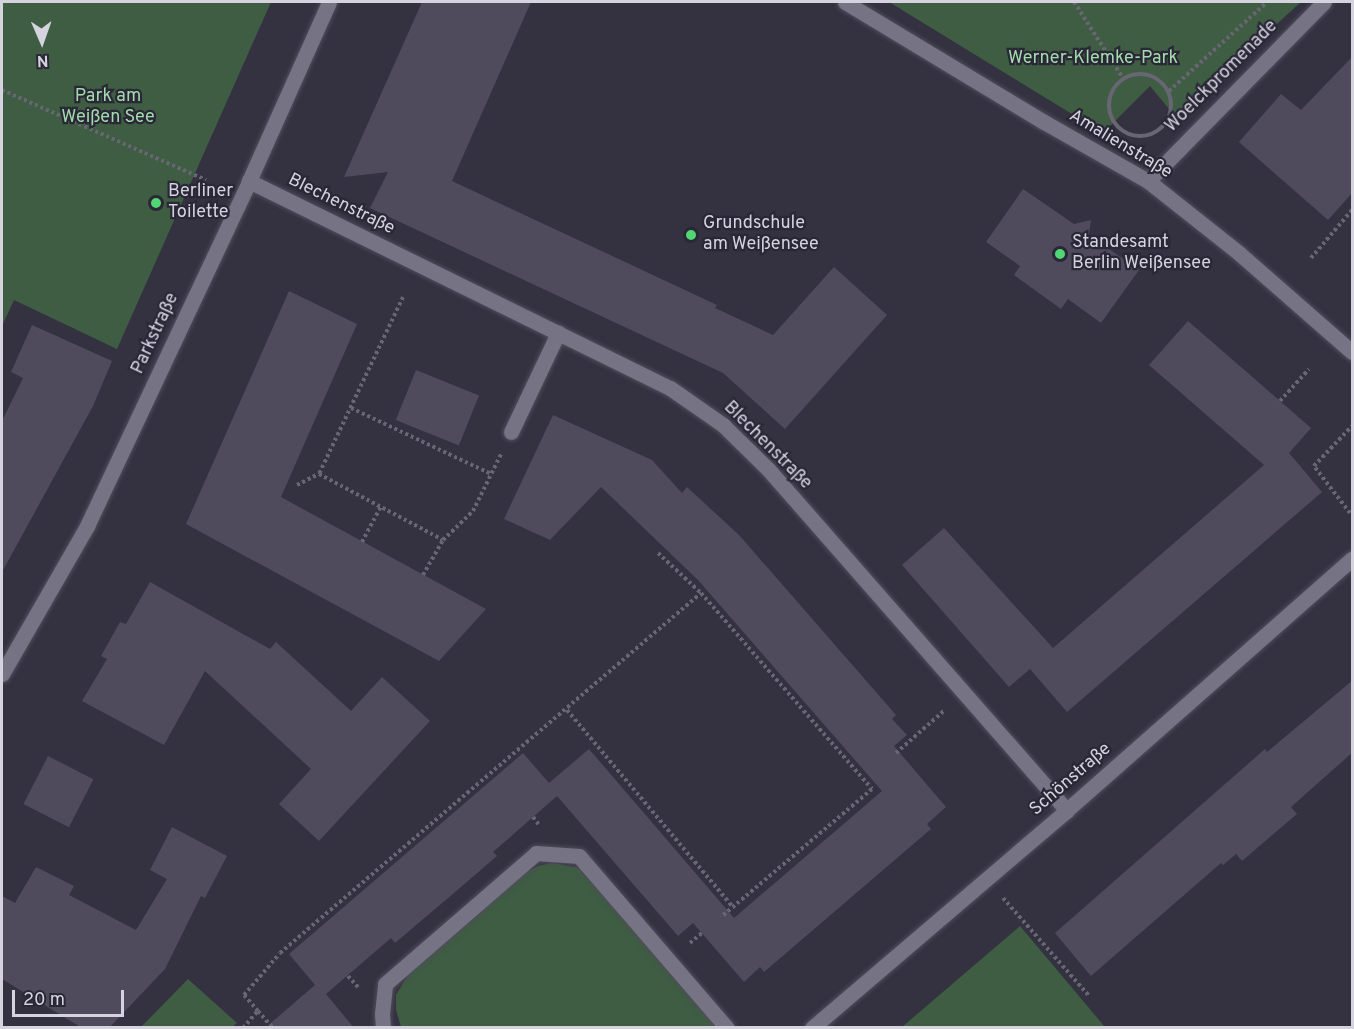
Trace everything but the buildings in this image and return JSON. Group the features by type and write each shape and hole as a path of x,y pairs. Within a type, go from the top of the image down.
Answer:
{"street":[{"name":"Parkstraße","path":"2,674 87,526 249,181 329,2"},
{"name":"Amalienstraße","path":"845,2 1148,181 1240,254 1353,352"},
{"name":"Woelckpromenade","path":"1148,181 1324,2"},
{"name":"Blechenstraße","path":"249,181 670,388 723,425 768,469 1067,810"},
{"path":"511,432 558,333"},
{"name":"Schönstraße","path":"812,1028 1067,810 1353,559"},
{"path":"383,1028 385,984 536,853 579,856 727,1028"}],"path":[{"path":"1074,2 1123,78"},
{"path":"1169,91 1266,2"},
{"path":"1145,74 1159,79 1169,91 1173,106 1168,120 1162,127 1143,137 1128,134 1116,125 1109,112 1110,97 1123,78 1145,74"},
{"path":"2,90 206,180"},
{"path":"1311,258 1353,210"},
{"path":"297,484 319,474 403,297"},
{"path":"1280,401 1309,369"},
{"path":"351,408 491,474"},
{"path":"1350,513 1314,466 1353,426"},
{"path":"423,575 443,540 473,511 511,432"},
{"path":"319,474 443,540"},
{"path":"362,542 381,507"},
{"path":"658,553 701,593 872,789 721,917"},
{"path":"273,1028 244,995 280,953 567,710 701,593"},
{"path":"896,753 946,709"},
{"path":"567,710 733,907"},
{"path":"864,780 871,774"},
{"path":"987,879 1090,997"},
{"path":"243,1028 258,1011"}],"green space":[{"name":"Park am Weißen See","path":"2,2 271,2 117,349 14,300 2,326"},
{"name":"Werner-Klemke-Park","path":"889,2 1301,2 1175,116 1150,86 1103,133"},
{"path":"552,863 580,868 596,882 717,1027 401,1027 396,1010 396,995 409,973 525,873 538,866"},
{"path":"1020,926 1105,1027 902,1027"},
{"path":"188,979 237,1023 232,1027 141,1027"}],"place":[{"name":"Berliner Toilette","path":"156,203"},
{"name":"Grundschule am Weißensee","path":"691,235"},
{"name":"Standesamt Berlin Weißensee","path":"1060,254"}]}
